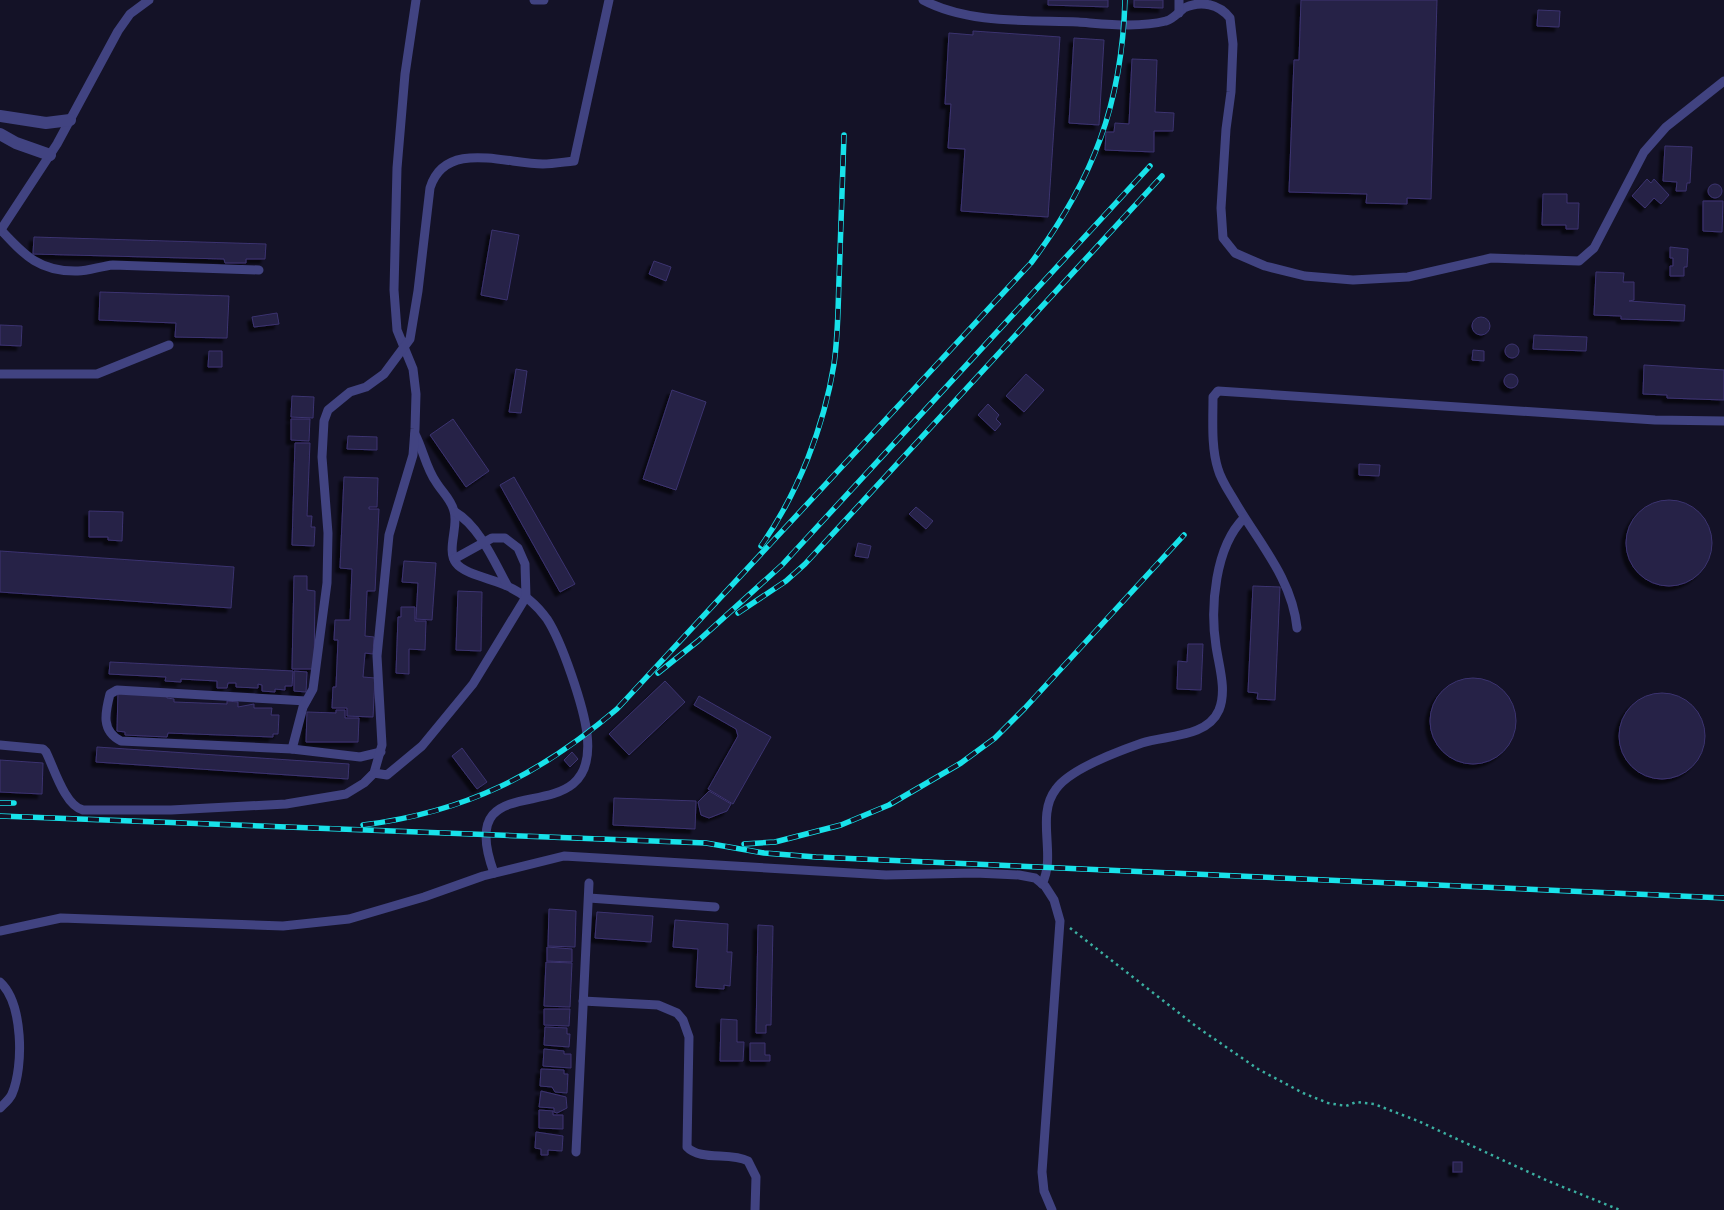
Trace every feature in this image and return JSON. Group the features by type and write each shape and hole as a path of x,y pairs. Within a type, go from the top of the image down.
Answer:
{"street":[{"path":"0,116 46,123 70,120"},
{"path":"0,134 16,143 50,155"}],"lane":[{"path":"149,0 130,14 118,31 50,155 0,231 26,257 44,266 66,271 81,271 94,267 113,265 259,270"},
{"path":"0,745 38,747 46,752 66,795 73,805 83,810 171,810 286,804 346,794 364,783 374,773 380,752 382,719 377,656 389,535 413,455 415,434 416,394 413,369 405,345 397,330 395,317 397,168 405,74 416,0"},
{"path":"534,0 544,0"},
{"path":"292,749 298,722 313,689 327,583 328,533 322,458 324,421 328,410 350,392 366,387 384,374 410,339 415,318 424,224 432,179 443,166 469,158 543,164 574,161 609,0"},
{"path":"923,0 942,8 976,16 1124,25 1168,21 1186,6 1207,1 1226,13 1232,24 1231,92 1221,208 1223,238 1228,247 1245,258 1265,266 1305,276 1353,280 1408,277 1491,258 1579,261 1594,248 1644,152 1655,138 1724,81"},
{"path":"1179,13 1180,0"},
{"path":"0,374 97,374 169,345"},
{"path":"1297,628 1295,609 1286,583 1244,518 1218,470 1214,449 1213,397 1218,392 1655,420 1724,422"},
{"path":"415,434 435,482 448,498 455,512 454,559 456,564 477,575 507,585 526,597 548,620 580,702 587,734 586,766 580,779 573,786 495,810 489,820 486,834 487,854 494,873"},
{"path":"455,512 465,518 482,542 507,585"},
{"path":"1042,884 1048,868 1047,818 1049,799 1056,787 1072,774 1143,743 1195,731 1207,724 1218,711 1223,695 1214,626 1218,573 1222,554 1235,527 1244,518"},
{"path":"374,773 387,775 422,746 472,684 526,597 525,564 518,548 505,538 492,538 482,542 454,559"},
{"path":"306,701 117,690 110,694 106,709 107,727 110,736 121,741 292,749 360,757 380,752"},
{"path":"0,931 61,918 283,926 349,919 494,873 564,856 580,855 886,875 975,873 1019,875 1035,878 1054,900 1060,921 1042,1172 1044,1191 1052,1210"},
{"path":"576,1152 589,883"},
{"path":"589,898 715,907"},
{"path":"0,982 7,989 13,1001 17,1019 19,1051 18,1078 12,1096 0,1108"},
{"path":"583,1001 658,1004 677,1012 683,1020 689,1037 687,1147 698,1154 735,1156 748,1161 756,1177 754,1210"}],"path":[{"path":"1060,921 1197,1027 1258,1068 1304,1093 1328,1103 1346,1106 1356,1102 1374,1104 1418,1121 1548,1182 1620,1210"}],"building":[{"path":"1048,0 1108,0 1108,7 1048,5"},
{"path":"1134,0 1163,0 1163,8 1134,7"},
{"path":"1301,0 1437,0 1431,199 1407,198 1407,204 1366,203 1367,194 1289,192 1294,60 1299,60"},
{"path":"1538,10 1560,11 1559,27 1537,26"},
{"path":"973,31 1060,37 1048,217 961,211 965,149 948,148 951,104 945,104 949,33 973,35"},
{"path":"1074,38 1104,40 1099,125 1069,123"},
{"path":"1132,59 1157,60 1155,112 1174,113 1173,131 1154,131 1154,152 1105,150 1106,132 1114,132 1115,123 1129,124"},
{"path":"1665,146 1692,147 1690,183 1687,183 1686,191 1676,191 1677,182 1663,181"},
{"path":"1647,179 1651,183 1654,179 1669,195 1661,204 1654,198 1645,208 1632,196"},
{"path":"1715,184 1720,186 1722,191 1720,196 1715,198 1710,196 1708,191 1710,186"},
{"path":"1543,194 1567,194 1567,203 1579,203 1578,229 1566,229 1566,225 1542,225"},
{"path":"1703,201 1723,201 1722,232 1703,231"},
{"path":"492,230 519,235 507,300 481,295"},
{"path":"34,237 266,244 265,259 246,259 246,263 225,263 224,259 33,254"},
{"path":"1670,247 1688,249 1687,267 1684,267 1684,276 1670,276 1670,266 1673,266 1673,258 1670,258"},
{"path":"654,261 671,267 666,281 649,274"},
{"path":"1596,272 1624,273 1623,282 1634,282 1634,300 1629,301 1685,305 1684,321 1621,319 1621,316 1594,315"},
{"path":"100,292 229,296 227,338 175,337 176,323 99,320"},
{"path":"277,313 279,324 254,327 252,317"},
{"path":"1481,317 1487,320 1490,326 1487,332 1481,335 1475,332 1472,326 1475,320"},
{"path":"0,325 22,326 21,346 0,345"},
{"path":"1534,335 1587,337 1586,351 1533,349"},
{"path":"1512,344 1517,346 1519,351 1517,356 1512,358 1507,356 1505,351 1507,346"},
{"path":"1473,350 1484,351 1484,361 1472,360"},
{"path":"209,351 222,351 222,367 208,367"},
{"path":"1644,365 1724,370 1724,400 1667,398 1667,395 1643,394"},
{"path":"516,369 527,371 521,413 509,412"},
{"path":"1026,374 1044,390 1024,412 1006,396"},
{"path":"1511,374 1516,376 1518,381 1516,386 1511,388 1506,386 1504,381 1506,376"},
{"path":"672,390 706,402 676,490 643,479"},
{"path":"292,396 314,397 313,418 291,417"},
{"path":"988,404 999,415 996,419 1001,424 995,431 978,415"},
{"path":"291,419 310,419 309,441 291,440"},
{"path":"453,419 489,471 466,487 430,435"},
{"path":"348,436 377,437 377,450 347,449"},
{"path":"295,443 310,443 307,516 312,516 311,527 315,527 314,546 292,545"},
{"path":"1359,464 1380,465 1379,476 1359,475"},
{"path":"344,477 378,478 377,507 369,507 369,509 379,509 375,591 367,591 365,636 374,637 373,654 365,653 363,677 375,678 373,717 347,716 347,708 332,708 333,687 336,687 338,640 334,640 335,620 350,620 352,569 340,568"},
{"path":"514,477 575,584 560,592 500,485"},
{"path":"1669,500 1685,503 1693,507 1705,519 1709,527 1712,543 1709,559 1705,567 1693,579 1685,583 1669,586 1653,583 1645,579 1633,567 1629,559 1626,543 1629,527 1633,519 1645,507 1653,503"},
{"path":"916,507 933,521 926,529 909,514"},
{"path":"89,511 123,512 122,541 108,540 108,537 89,537"},
{"path":"858,543 871,546 868,558 855,556"},
{"path":"0,551 234,567 231,608 0,592"},
{"path":"404,561 436,563 432,620 416,619 418,583 402,582"},
{"path":"294,576 307,576 307,590 315,591 314,669 292,669"},
{"path":"1253,586 1280,587 1275,700 1257,699 1258,693 1248,692"},
{"path":"458,591 482,592 481,651 456,650"},
{"path":"401,607 415,607 415,621 426,621 425,650 409,649 409,674 396,673 398,617 401,617"},
{"path":"1188,644 1203,644 1201,690 1177,689 1178,661 1187,662"},
{"path":"110,662 293,671 292,686 285,686 285,690 275,689 275,692 262,691 262,685 258,684 258,688 236,687 236,683 228,683 227,688 217,688 217,681 181,679 181,682 165,681 166,677 109,674"},
{"path":"294,671 307,672 306,692 294,691"},
{"path":"1473,678 1489,681 1497,685 1509,697 1513,705 1516,721 1513,737 1509,745 1497,757 1489,761 1473,764 1457,761 1449,757 1437,745 1433,737 1430,721 1433,705 1437,697 1449,685 1457,681"},
{"path":"665,681 685,702 629,755 609,734"},
{"path":"118,692 167,694 167,698 174,699 174,702 227,704 227,701 238,702 238,707 254,704 254,708 272,708 271,715 279,715 278,734 273,734 273,737 168,733 167,737 125,735 125,732 117,731"},
{"path":"1662,693 1678,696 1686,700 1698,712 1702,720 1705,736 1702,752 1698,760 1686,772 1678,776 1662,779 1646,776 1638,772 1626,760 1622,752 1619,736 1622,720 1626,712 1638,700 1646,696"},
{"path":"699,696 771,737 733,804 708,789 738,736 736,729 694,705"},
{"path":"336,710 345,710 345,718 359,718 358,742 306,742 307,712 336,713"},
{"path":"97,747 349,764 348,779 96,762"},
{"path":"462,748 487,782 477,789 452,756"},
{"path":"572,752 578,759 570,767 564,760"},
{"path":"0,760 43,763 42,794 0,792"},
{"path":"709,791 731,804 727,811 709,818 701,815 698,802"},
{"path":"614,798 696,801 695,829 613,825"},
{"path":"549,909 576,911 575,947 548,946"},
{"path":"597,912 653,916 651,942 595,938"},
{"path":"675,920 728,924 727,952 732,952 730,986 724,985 724,989 696,987 698,949 673,947"},
{"path":"758,925 773,926 771,1025 766,1025 766,1033 756,1033"},
{"path":"547,947 572,949 572,962 547,961"},
{"path":"546,962 572,963 570,1007 544,1006"},
{"path":"544,1009 570,1009 569,1026 544,1025"},
{"path":"721,1019 737,1020 737,1042 744,1042 743,1061 720,1061"},
{"path":"545,1027 567,1028 567,1034 570,1034 569,1047 544,1045"},
{"path":"750,1043 765,1043 765,1055 770,1055 770,1061 750,1061"},
{"path":"544,1049 564,1051 564,1054 571,1054 571,1068 543,1066"},
{"path":"541,1069 564,1070 564,1074 568,1074 567,1093 555,1092 552,1087 540,1086"},
{"path":"541,1091 566,1097 567,1108 557,1113 554,1112 554,1108 539,1107"},
{"path":"539,1110 553,1111 553,1115 563,1115 563,1129 539,1128"},
{"path":"536,1132 563,1136 562,1151 548,1150 548,1155 541,1155 541,1149 535,1148"},
{"path":"1453,1162 1462,1162 1462,1172 1453,1172"}],"railway":[{"path":"363,825 435,811 499,787 559,753 617,709 1031,263 1071,202 1087,171 1100,139 1118,73 1123,38 1125,0"},
{"path":"761,546 798,482 808,459 830,388 837,332 844,135"},
{"path":"658,673 698,641 782,565 1150,166"},
{"path":"738,613 786,581 805,564 1162,176"},
{"path":"744,844 775,842 841,825 889,805 961,763 995,738 1025,708 1184,535"},
{"path":"0,803 14,803"},
{"path":"0,816 706,843 764,853 816,857 1724,898"}]}
